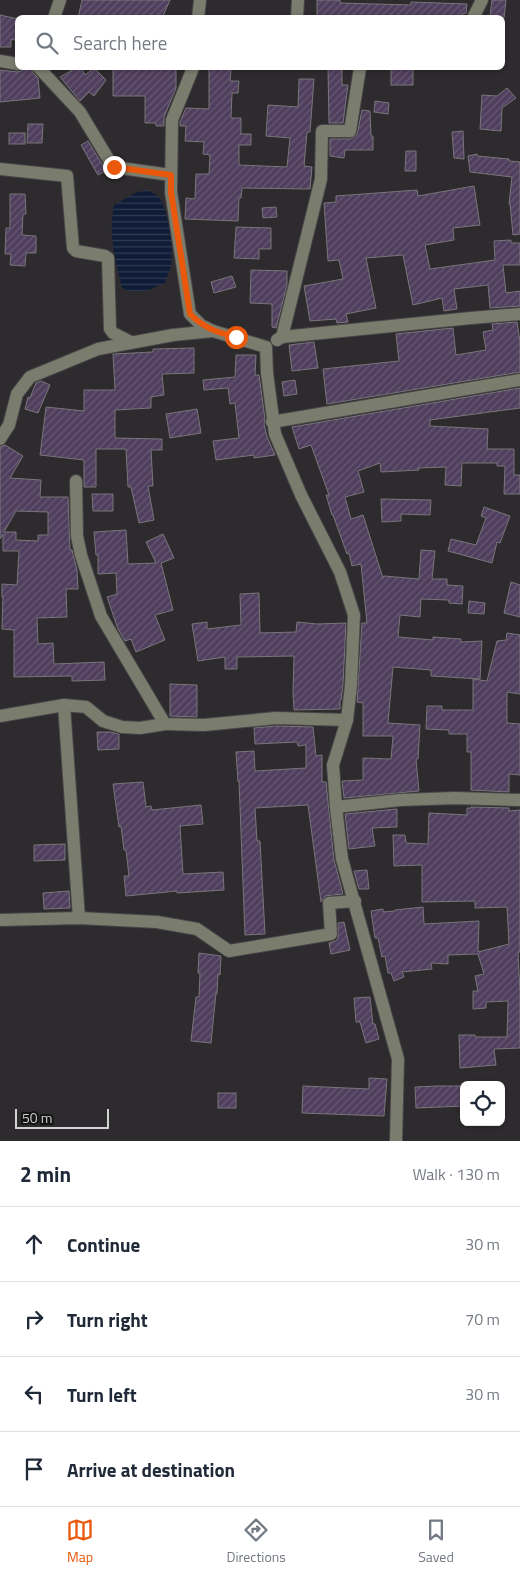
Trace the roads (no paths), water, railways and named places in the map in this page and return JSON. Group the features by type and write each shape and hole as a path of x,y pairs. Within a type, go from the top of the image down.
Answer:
{"street":[{"path":"55,15 60,0"},
{"path":"198,15 200,0"},
{"path":"297,15 298,0"},
{"path":"474,15 482,0"},
{"path":"0,61 15,64"},
{"path":"41,70 80,112 114,167 171,175"},
{"path":"192,70 172,120 171,192 190,314 201,325 213,331 266,347 282,337 520,314"},
{"path":"282,337 320,179 322,131 350,131 360,70"},
{"path":"0,169 67,176 73,248 108,258 110,329 113,333 131,342"},
{"path":"0,439 9,425 18,394 30,377 98,349 173,335 213,331"},
{"path":"266,347 272,422 275,434 301,495 340,572 354,615 351,684 347,720 333,765 336,806 342,859 398,1058 396,1141"},
{"path":"272,422 520,380"},
{"path":"76,481 77,536 81,555 101,616 165,724"},
{"path":"0,716 64,705 86,708 103,721 122,727 140,728 165,724 204,725 276,718 347,720"},
{"path":"64,705 79,918"},
{"path":"336,806 400,800 455,798 520,800"},
{"path":"0,920 79,918 157,922 197,929 229,951 331,934 329,903 354,900"}],"water":[{"path":"146,190 157,195 161,200 167,217 172,257 165,283 149,290 133,292 122,288 113,246 112,216 114,205 135,193"}]}
